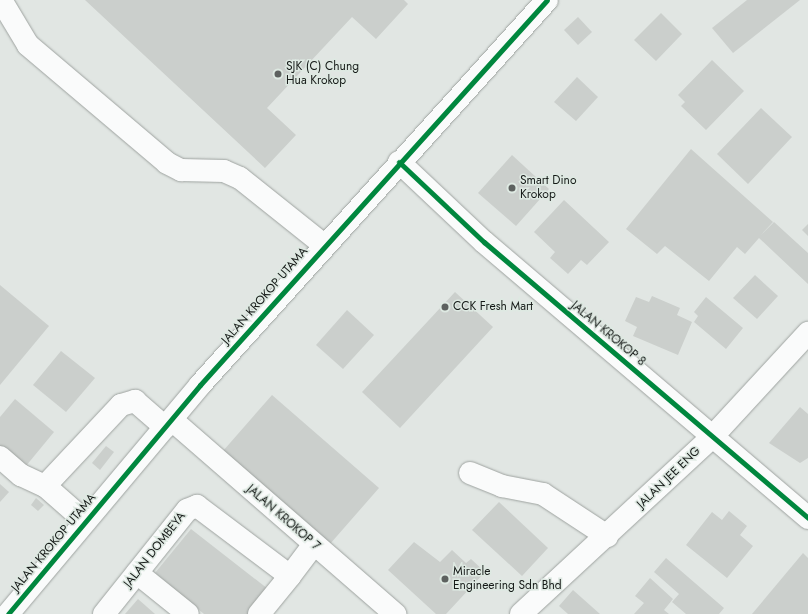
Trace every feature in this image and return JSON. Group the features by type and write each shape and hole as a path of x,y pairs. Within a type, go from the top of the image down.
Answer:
{"street":[{"path":"1,0 28,45 167,163 181,170 224,171 240,178 324,245"},
{"name":"JALAN KROKOP UTAMA","path":"8,614 85,521 324,245 547,0"},
{"name":"JALAN KROKOP 8","path":"399,162 484,242 808,518"},
{"name":"JALAN JEE ENG","path":"521,614 607,536 712,437 808,333"},
{"name":"JALAN KROKOP 7","path":"45,486 121,405 135,401 169,424 395,614"},
{"path":"0,457 21,475 45,486 85,521"},
{"path":"470,473 502,486 543,494 607,536"},
{"name":"JALAN DOMBEYA","path":"104,614 187,510 197,506 206,510 290,576"},
{"path":"260,614 313,545"},
{"path":"137,573 188,614"}],"building":[{"path":"85,0 404,0 408,4 376,39 352,17 267,108 296,135 265,168"},
{"path":"747,0 800,0 733,53 712,28"},
{"path":"661,13 682,34 656,61 634,40"},
{"path":"578,17 592,32 578,45 564,30"},
{"path":"712,60 744,91 706,130 681,106 685,102 678,95"},
{"path":"577,77 598,97 576,121 554,102"},
{"path":"761,108 792,137 748,184 717,154"},
{"path":"691,149 773,222 760,236 774,222 808,253 808,284 759,238 745,254 737,247 709,281 665,246 657,254 626,229"},
{"path":"512,155 549,189 516,226 478,193"},
{"path":"564,200 609,242 587,265 581,260 568,274 550,258 555,252 534,232"},
{"path":"808,224 808,236 802,230"},
{"path":"755,275 778,296 757,319 733,298"},
{"path":"0,285 49,326 0,385"},
{"path":"455,292 493,327 400,428 362,392"},
{"path":"652,296 680,308 677,315 692,322 678,355 633,336 637,327 625,321 636,297 649,302"},
{"path":"706,297 743,328 726,349 694,322 698,316 694,312"},
{"path":"347,310 374,335 343,369 316,345"},
{"path":"61,351 95,378 66,412 33,385"},
{"path":"272,395 379,488 330,544 223,451"},
{"path":"15,399 54,432 21,472 0,454 0,417"},
{"path":"800,407 808,414 808,458 800,463 769,443"},
{"path":"106,446 114,452 100,470 92,463"},
{"path":"0,484 9,492 0,502"},
{"path":"36,498 44,505 38,511 31,505"},
{"path":"499,502 548,548 522,576 472,530"},
{"path":"729,511 747,526 740,535 753,546 727,578 686,545 712,512 722,520"},
{"path":"191,529 268,589 248,614 204,614 155,573"},
{"name":"Miracle Engineering Sdn Bhd","path":"414,542 440,562 452,550 466,563 471,559 485,572 446,614 436,614 388,570"},
{"path":"803,553 808,558 808,614 752,614"},
{"path":"666,558 724,608 719,614 686,614 672,602 679,594 654,572"},
{"path":"650,578 673,599 664,610 669,614 634,614 644,603 635,596"},
{"path":"573,590 600,614 568,614 559,606"},
{"path":"138,599 155,614 125,614"}],"cycle path":[{"path":"8,614 200,385 547,0"},
{"path":"399,162 484,242 808,518"}],"place":[{"name":"SJK (C) Chung Hua Krokop","path":"278,74"},
{"name":"Smart Dino Krokop","path":"512,188"},
{"name":"CCK Fresh Mart","path":"445,307"},
{"name":"Miracle Engineering Sdn Bhd","path":"445,579"}]}
